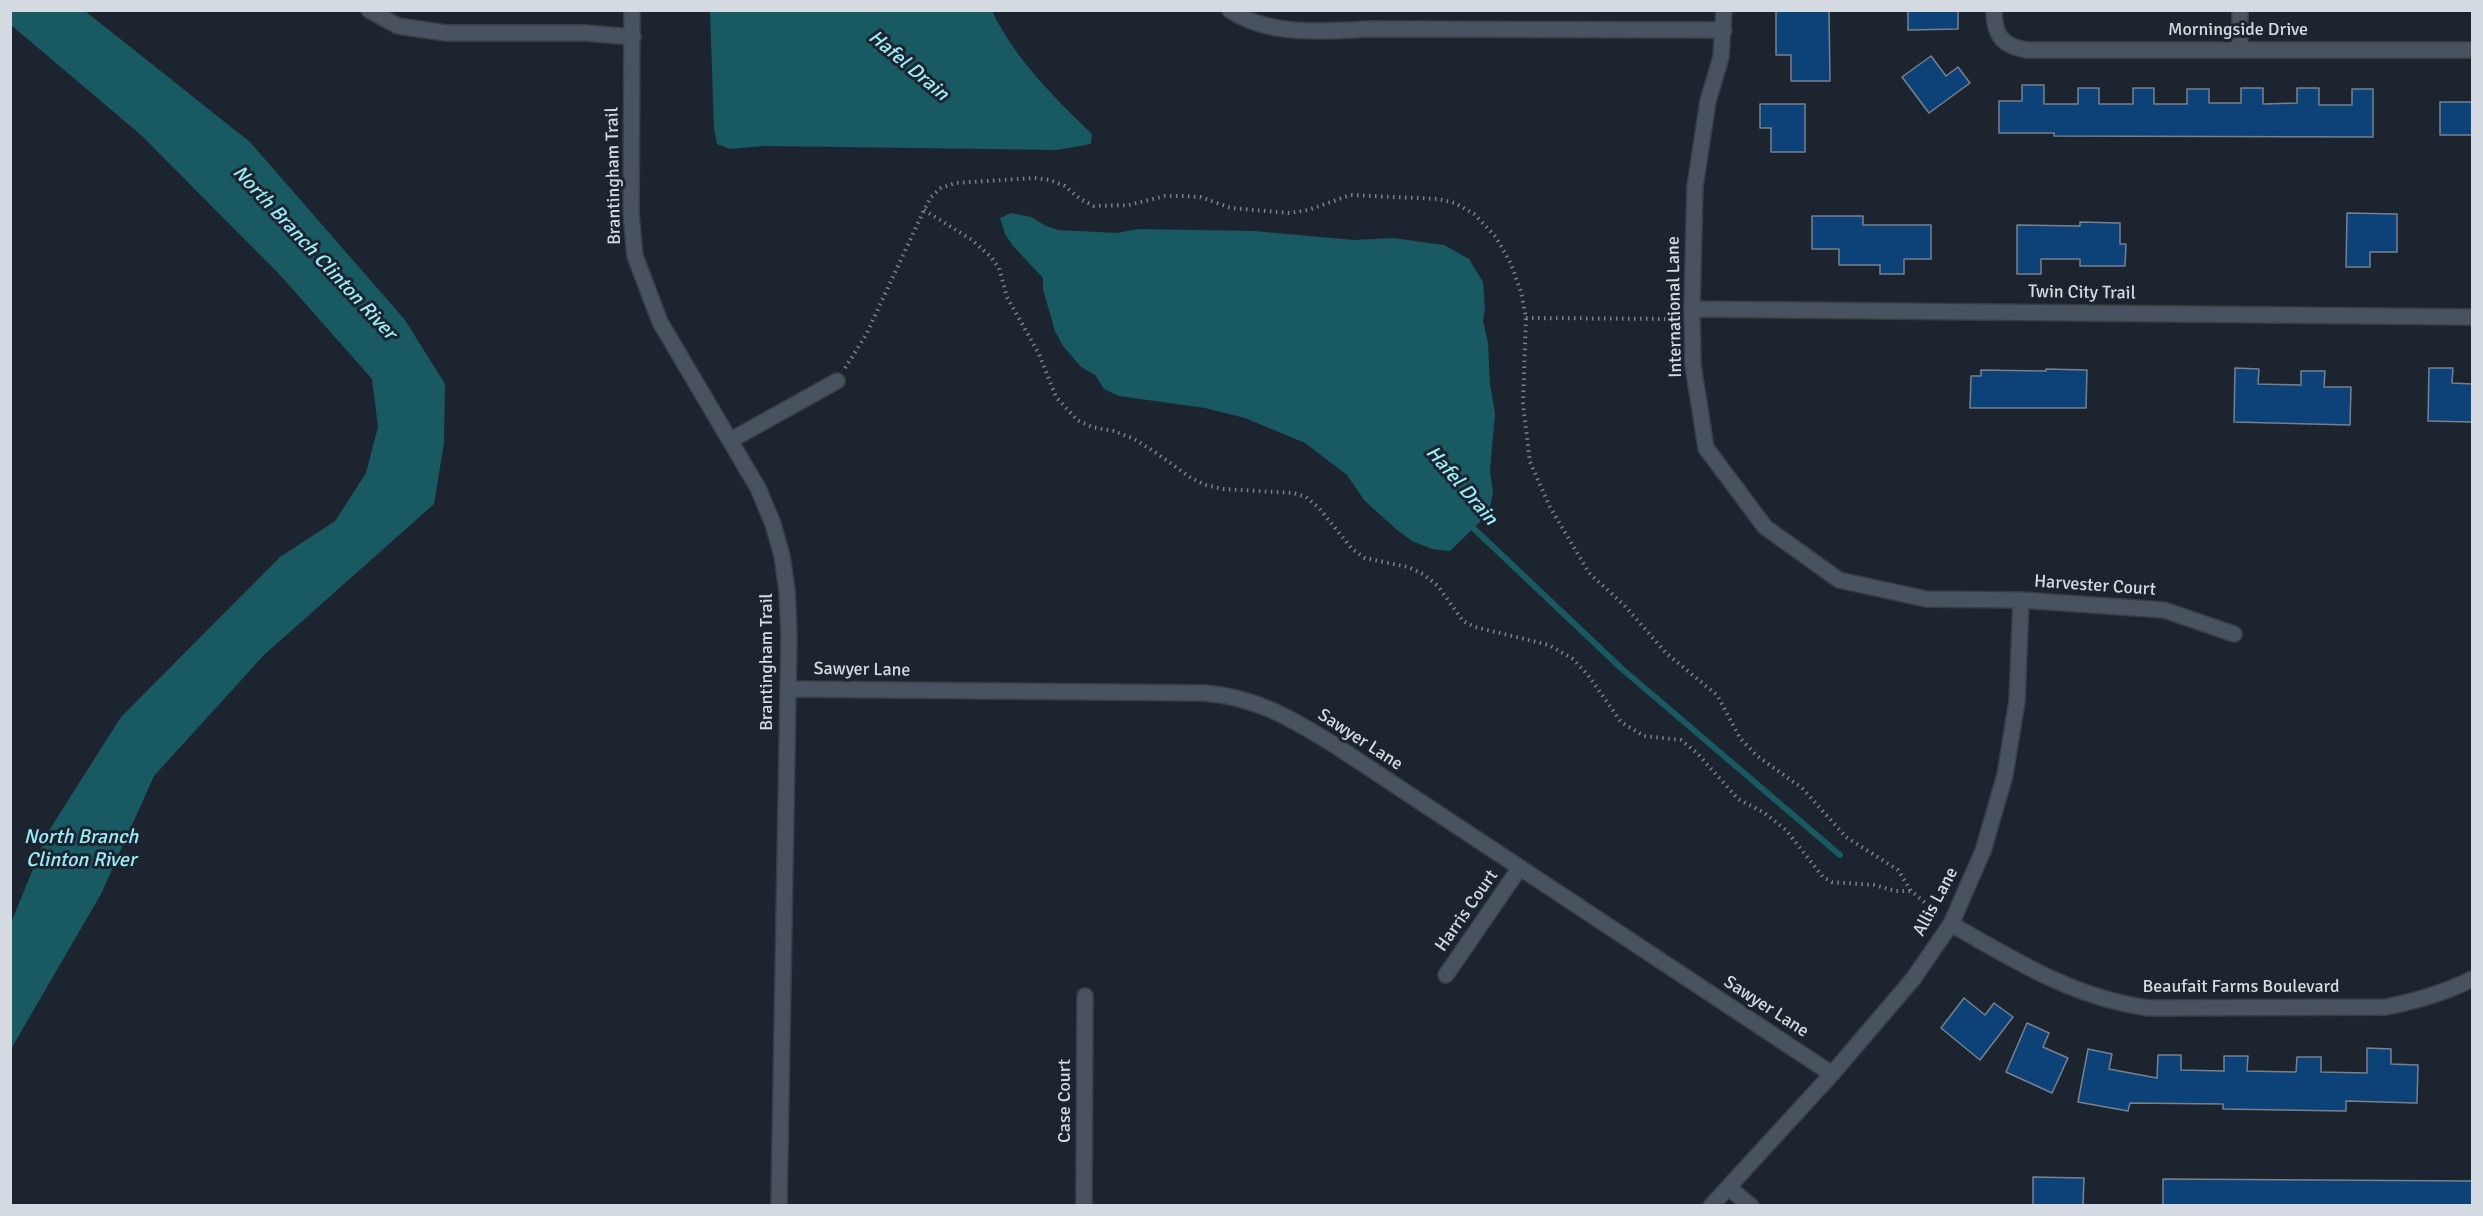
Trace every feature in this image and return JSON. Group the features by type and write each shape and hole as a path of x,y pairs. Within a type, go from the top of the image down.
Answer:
{"street":[{"path":"369,10 398,26 446,33 585,33 633,37"},
{"name":"Brantingham Trail","path":"632,10 631,213 634,256 660,322 758,488 782,556 787,591 789,634 779,1206"},
{"path":"1230,10 1237,15 1274,27 1311,32 1370,29 1724,30"},
{"name":"International Lane","path":"1724,10 1722,57 1708,100 1699,151 1693,226 1693,365 1706,448 1765,527 1839,580 1926,599 2021,600"},
{"name":"Morningside Drive","path":"1994,10 1995,31 2005,42 2016,48 2027,50 2472,50"},
{"path":"2240,10 2240,49"},
{"name":"Twin City Trail","path":"1692,314 2472,317"},
{"path":"731,440 837,381"},
{"name":"Harvester Court","path":"2021,600 2164,610 2234,634"},
{"name":"Allis Lane","path":"1711,1206 1832,1074 1913,979 1952,921 1983,851 2005,776 2017,701 2021,600"},
{"name":"Sawyer Lane","path":"788,689 1204,693 1231,695 1261,705 1294,720 1336,746 1832,1074"},
{"name":"Harris Court","path":"1446,975 1520,869"},
{"name":"Beaufait Farms Boulevard","path":"1952,921 2034,972 2082,993 2122,1005 2149,1008 2386,1006 2412,1002 2472,979"},
{"name":"Case Court","path":"1084,1206 1085,996"},
{"path":"1729,1188 1751,1206"}],"path":[{"path":"837,381 866,335 931,197 941,188 955,183 1034,178 1050,180 1065,186 1080,199 1094,206 1129,205 1165,196 1200,197 1231,208 1290,213 1308,210 1351,195 1438,199 1455,203 1474,214 1496,237 1511,264 1521,292 1526,318 1523,404 1530,462 1550,507 1589,573 1624,605 1666,653 1717,695 1740,738 1756,755 1802,788 1846,837 1898,870 1911,891 1952,921"},
{"path":"924,210 972,240 991,257 999,268 1007,297 1039,354 1056,397 1077,420 1092,427 1114,431 1134,439 1191,478 1206,485 1223,489 1293,493 1306,497 1319,508 1352,549 1365,558 1408,567 1423,574 1438,586 1463,621 1475,627 1549,645 1573,659 1588,675 1621,722 1644,736 1680,740 1698,753 1738,799 1764,812 1786,830 1822,877 1832,882 1911,891"},
{"path":"1526,318 1692,314"}],"water":[{"name":"North Branch Clinton River","path":"11,10 85,11 250,142 405,320 445,384 444,443 434,504 264,655 154,776 101,894 11,1049 11,923 48,832 121,717 280,557 335,521 366,473 378,427 372,379 280,275 141,135 11,25"},
{"path":"710,11 992,11 1001,29 1024,61 1092,134 1091,144 1057,150 765,146 730,149 717,144 714,128"},
{"path":"1011,213 1031,217 1058,230 1116,233 1139,229 1254,231 1354,240 1393,238 1444,245 1469,259 1483,282 1485,308 1483,321 1488,343 1490,385 1495,413 1490,471 1493,492 1489,513 1450,551 1432,549 1412,541 1397,530 1364,500 1347,475 1305,443 1245,418 1205,408 1119,396 1104,389 1095,375 1081,367 1063,346 1055,331 1043,290 1043,278 1005,234 1000,218"}],"building":[{"path":"1776,10 1829,10 1830,81 1791,81 1791,55 1776,55"},
{"path":"1908,10 1958,10 1958,29 1908,30"},
{"path":"1931,56 1946,76 1958,67 1970,83 1929,113 1902,77"},
{"path":"2022,85 2044,85 2044,104 2078,104 2078,88 2099,88 2099,104 2133,104 2133,88 2154,88 2154,104 2187,104 2187,89 2209,89 2209,103 2241,103 2241,88 2263,88 2263,104 2297,103 2297,88 2319,88 2319,105 2352,105 2352,89 2373,89 2373,137 2054,136 2054,133 1999,133 1999,101 2022,101"},
{"path":"2440,102 2472,102 2472,135 2440,135"},
{"path":"1760,104 1805,104 1805,152 1771,152 1771,128 1760,128"},
{"path":"2347,213 2397,214 2397,252 2370,252 2370,267 2346,267"},
{"path":"1812,216 1863,216 1863,225 1931,225 1931,259 1904,259 1904,274 1880,274 1880,265 1839,265 1839,249 1812,249"},
{"path":"2080,222 2120,223 2120,244 2126,244 2125,266 2080,266 2080,259 2041,259 2041,274 2017,274 2017,225 2080,226"},
{"path":"2235,368 2259,369 2258,384 2301,385 2301,371 2325,371 2324,387 2351,387 2350,425 2234,422"},
{"path":"2429,368 2453,368 2452,383 2472,384 2472,422 2428,421"},
{"path":"2046,369 2087,370 2086,408 1970,408 1971,376 1981,376 1981,370 2046,371"},
{"path":"1964,998 1985,1015 1994,1003 2013,1017 1980,1060 1941,1028"},
{"path":"2027,1023 2049,1033 2043,1047 2068,1058 2052,1093 2006,1072"},
{"path":"2367,1048 2391,1049 2391,1064 2418,1065 2417,1103 2346,1101 2346,1111 2223,1109 2223,1104 2130,1103 2128,1111 2078,1102 2088,1049 2112,1054 2109,1069 2157,1078 2158,1055 2181,1055 2181,1070 2224,1071 2224,1056 2248,1056 2247,1071 2296,1072 2297,1057 2321,1057 2321,1072 2367,1073"},
{"path":"2033,1177 2084,1178 2083,1206 2033,1206"},
{"path":"2163,1179 2472,1181 2472,1206 2163,1206"}],"waterway":[{"name":"Hafel Drain","path":"1469,524 1621,668 1840,855"}]}
